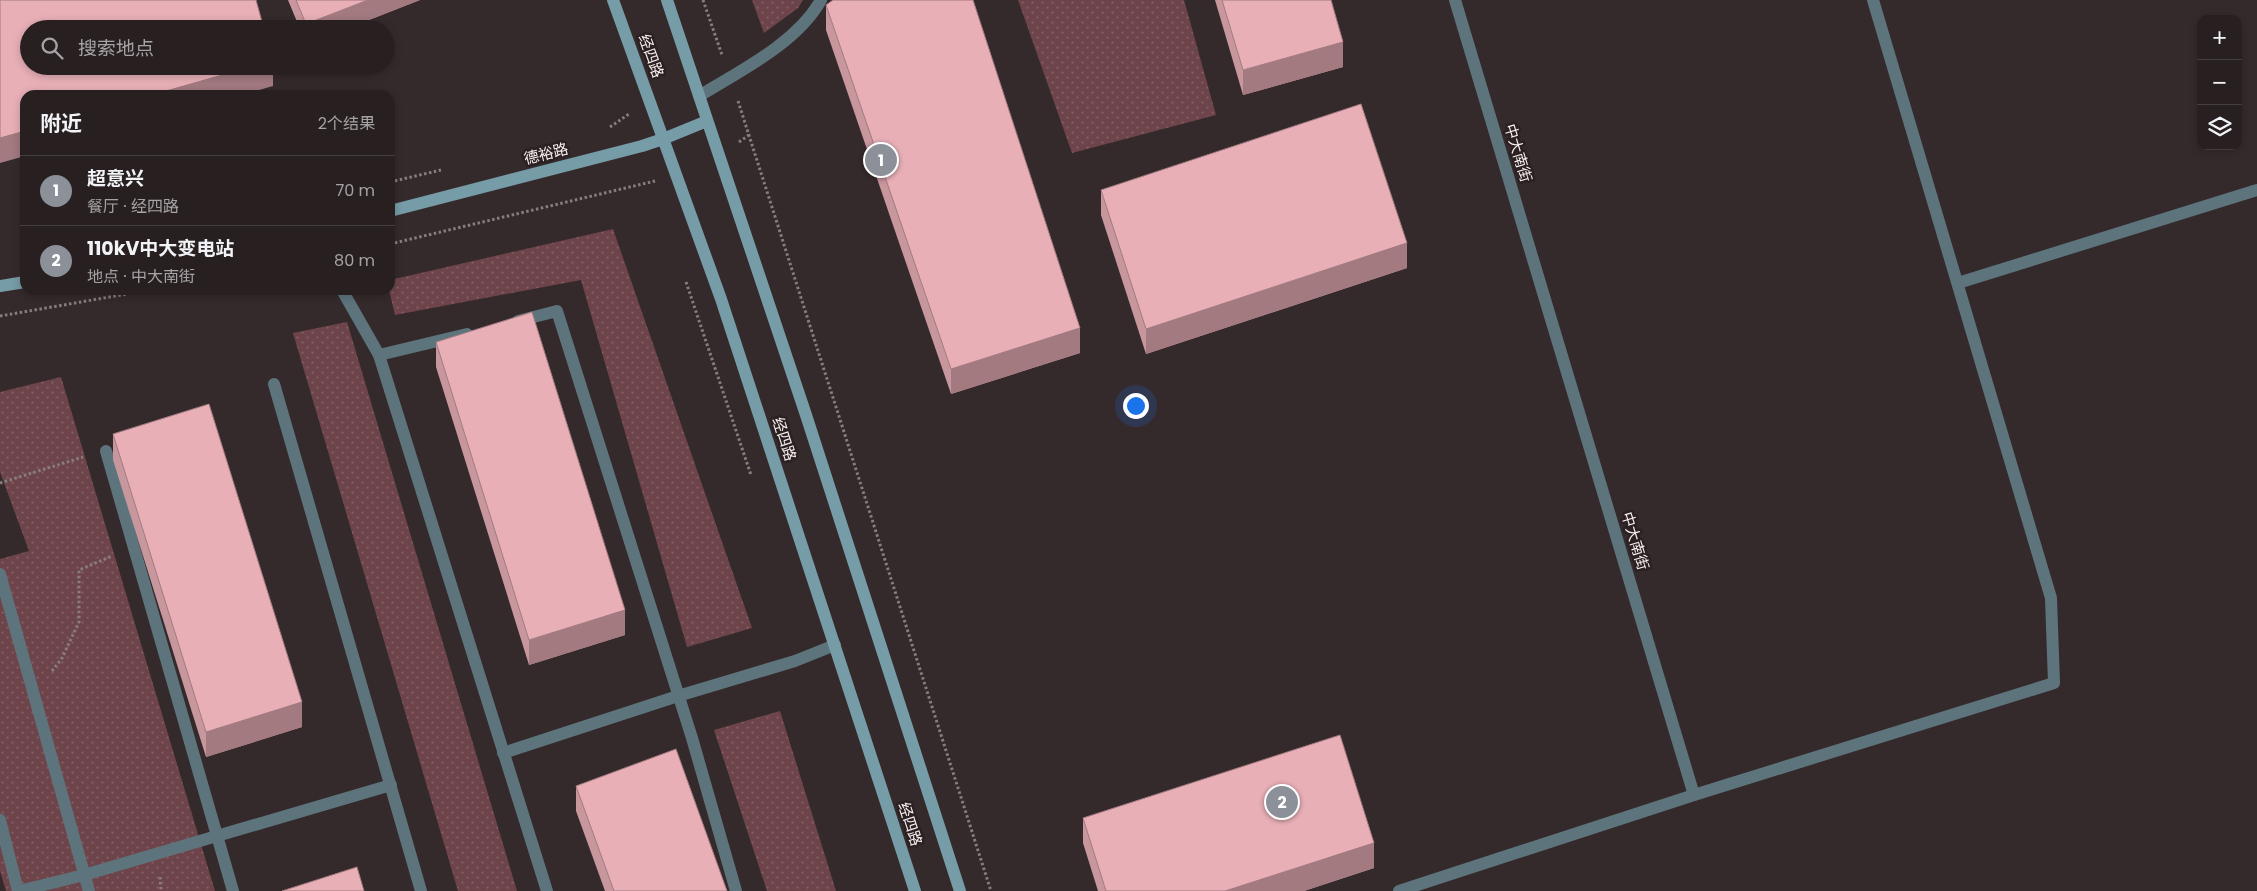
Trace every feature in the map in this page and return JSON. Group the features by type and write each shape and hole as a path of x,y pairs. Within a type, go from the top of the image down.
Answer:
{"main road":[{"name":"经四路","path":"613,0 720,299 915,891"},
{"name":"经四路","path":"667,0 806,415 960,891"},
{"name":"德裕路","path":"395,210 642,146 707,121"},
{"path":"0,286 20,283"}],"street":[{"path":"699,96 776,48 814,12 821,0"},
{"name":"中大南街","path":"1455,0 1694,794"},
{"path":"1399,891 1694,794 2054,683 2051,598 1873,0"},
{"path":"1958,283 2257,190"},
{"path":"345,295 379,355 547,891"},
{"path":"501,325 557,311 678,696 736,891"},
{"path":"379,355 482,330"},
{"path":"274,384 421,891"},
{"path":"106,451 233,891"},
{"path":"0,574 89,891"},
{"path":"503,753 678,696 795,661 835,645"},
{"path":"0,820 19,891 84,875 391,785"}],"path":[{"path":"703,0 749,135 991,891"},
{"path":"607,128 616,125 630,113 651,104"},
{"path":"630,113 656,188"},
{"path":"719,157 749,135"},
{"path":"395,181 444,170"},
{"path":"395,243 654,182 676,174"},
{"path":"685,277 751,476"},
{"path":"0,316 121,295"},
{"path":"0,482 106,451"},
{"path":"36,702 44,680 62,658 79,622 79,570 134,547"}],"shaded area":[{"path":"752,0 803,0 798,8 764,33"},
{"path":"1018,0 1184,0 1216,115 1072,153"},
{"path":"613,229 752,628 687,647 581,280 395,315 390,295 395,295 395,279"},
{"path":"347,322 517,891 458,891 293,333"},
{"path":"61,377 215,891 6,891 0,871 0,559 29,551 0,472 0,392"},
{"path":"780,711 836,891 767,891 714,730"}],"building":[{"path":"0,0 256,0 262,20 20,20 20,75 222,75 170,90 20,90 20,132 0,138"},
{"path":"296,0 368,0 316,20 304,20"},
{"path":"833,0 973,0 1080,328 951,369 826,5"},
{"path":"1222,0 1331,0 1343,42 1243,70"},
{"path":"1361,104 1407,243 1146,329 1101,190"},
{"path":"532,312 625,610 529,640 436,342"},
{"path":"209,404 302,702 206,732 113,434"},
{"path":"1340,735 1374,843 1225,891 1106,891 1083,818"},
{"path":"676,749 727,891 614,891 576,786"},
{"path":"357,867 364,891 282,891"}],"place":[{"name":"超意兴","path":"881,160"},
{"name":"110kV中大变电站","path":"1282,802"}]}
